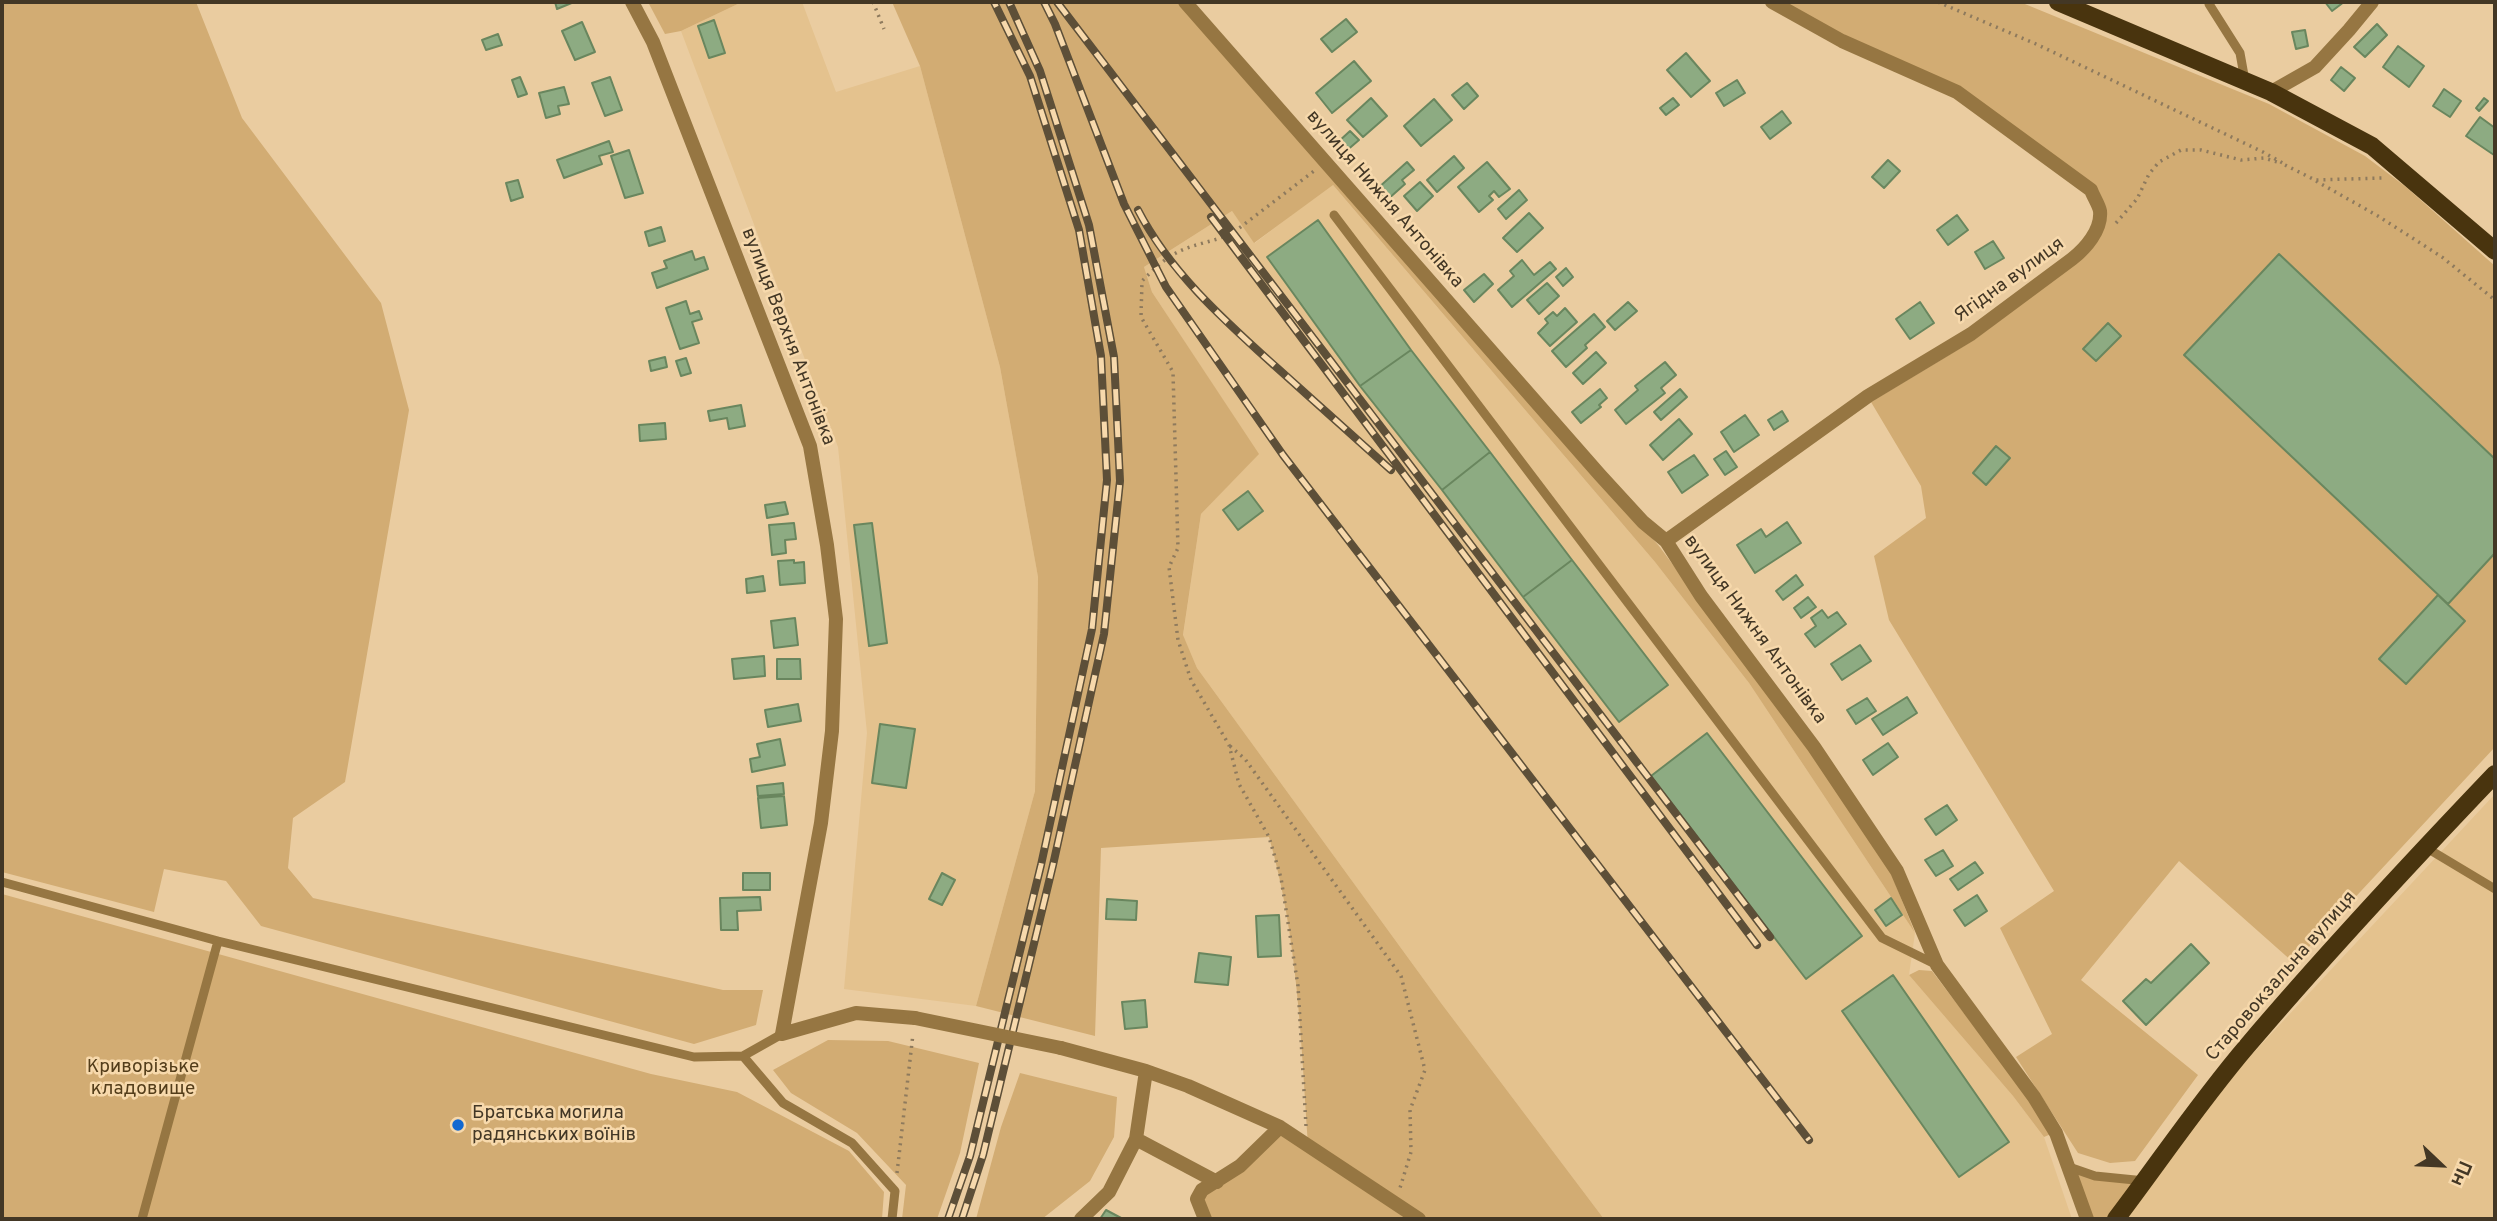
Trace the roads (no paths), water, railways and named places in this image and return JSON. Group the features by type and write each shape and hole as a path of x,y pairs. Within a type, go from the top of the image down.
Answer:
{"main road":[{"path":"2057,2 2271,92 2372,146 2495,251"},
{"name":"Старовокзальна вулиця","path":"2116,1219 2206,1096 2248,1045 2495,774"}],"street":[{"name":"вулиця Верхня Антонівка","path":"632,2 653,42 810,446 827,545 836,619 832,731 821,823 782,1034"},
{"name":"вулиця Нижня Антонівка","path":"1185,2 1600,475 1643,522 1666,541 1701,596 1814,747 1897,871 1937,965 2034,1097 2056,1133 2087,1219"},
{"name":"Ягідна вулиця","path":"1666,541 1868,396 1971,334 2078,254 2093,238 2100,212 2091,190 1957,92 1842,41 1772,2"},
{"path":"2271,92 2315,67 2372,2"},
{"path":"782,1034 856,1013 915,1018 1060,1048 1146,1071 1188,1086 1280,1127 1419,1219"},
{"path":"1081,1219 1109,1192 1136,1139 1146,1071"},
{"path":"1205,1219 1197,1199 1202,1190 1240,1166 1280,1127"},
{"path":"1136,1139 1217,1182"}],"lane":[{"path":"2209,4 2240,53 2245,81"},
{"path":"1334,215 1882,938 1937,965"},
{"path":"2425,848 2495,889"},
{"path":"2,882 218,941 694,1057 743,1056 782,1034"},
{"path":"142,1219 218,941"},
{"path":"743,1056 783,1103 852,1143 895,1191 892,1219"},
{"path":"2069,1167 2095,1176 2145,1181"}],"railway":[{"path":"948,1219 970,1156 1041,865 1092,629 1107,480 1101,356 1079,230 1030,76 994,2"},
{"path":"962,1219 983,1155 1053,865 1104,634 1120,481 1114,357 1089,225 1040,71 1009,2"},
{"path":"1044,2 1055,24 1124,204 1166,287 1283,455 1809,1140"},
{"path":"1057,2 1770,937"},
{"path":"1138,210 1166,254 1199,294 1391,470"},
{"path":"1211,217 1757,945"}],"place":[{"name":"Братська могила радянських воїнів","path":"458,1125"}],"park label":[{"name":"Криворізьке кладовище","path":"143,1079"}]}
